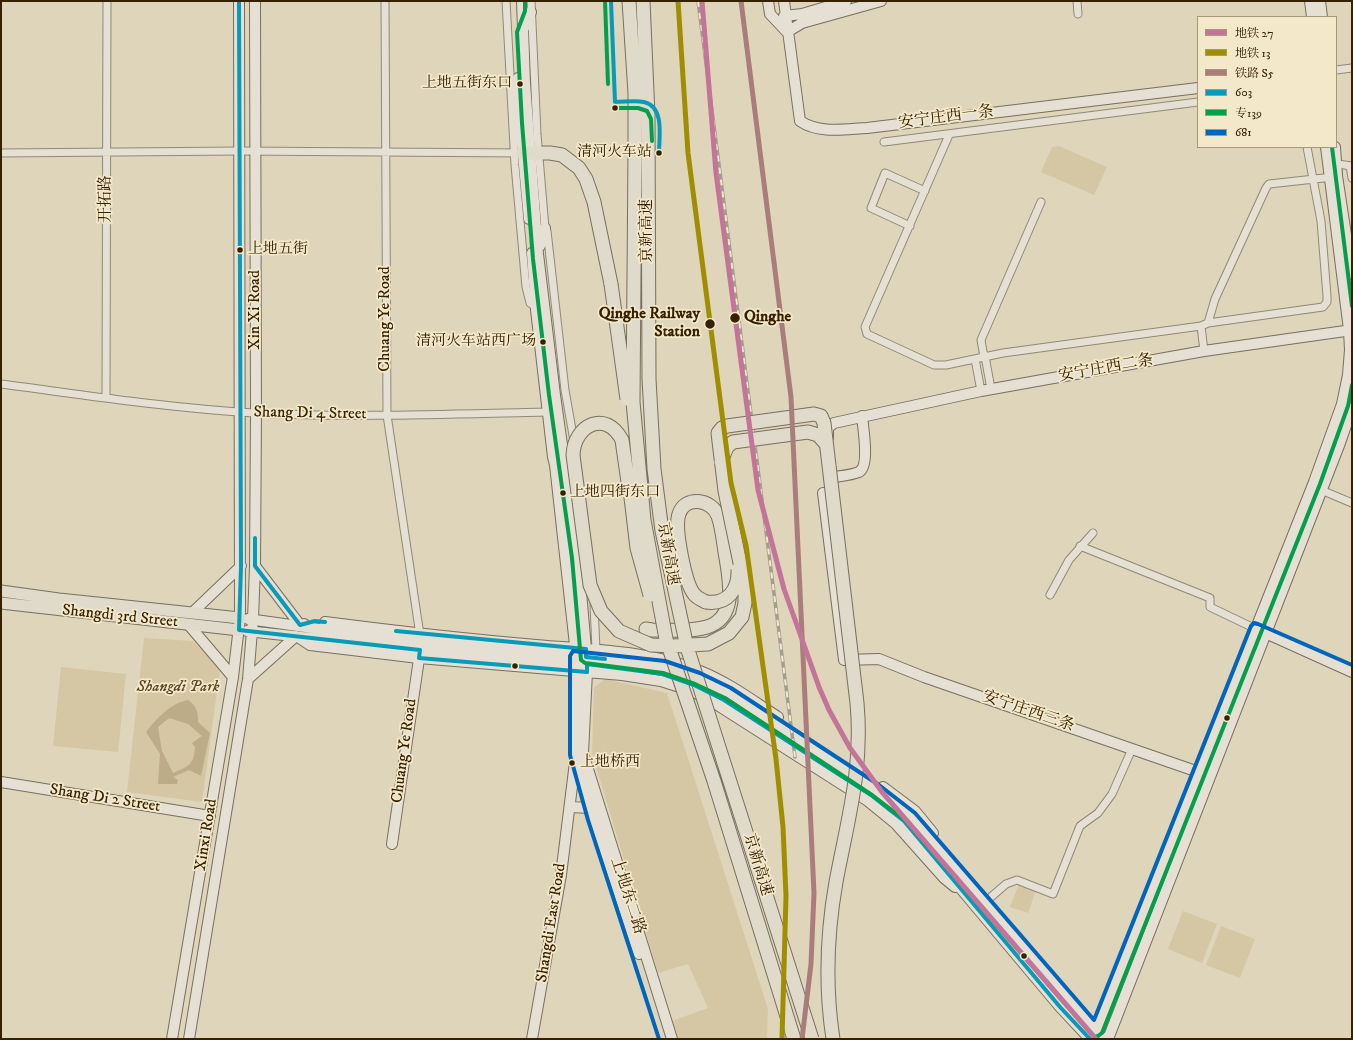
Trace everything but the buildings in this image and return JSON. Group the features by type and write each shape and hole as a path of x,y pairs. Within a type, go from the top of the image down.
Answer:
{"highway":[{"name":"京新高速","path":"630,1 635,151 633,402 644,520 666,639 714,781 794,1039"},
{"name":"京新高速","path":"643,1 648,116 650,403 654,469 662,531 687,647 812,1039"},
{"path":"527,153 562,155 579,168 586,179 594,202 611,284 627,404 629,489"},
{"path":"666,639 649,594 639,555 622,440 619,433 607,424 601,423 588,426 583,430 574,446 573,456 590,585 601,611 619,631 651,645 673,646 708,644 729,633 742,616 745,603 745,587 725,491 719,444 719,430 727,426 814,414 821,416 826,438 857,703 860,744 853,800 836,882 830,926 828,984 833,1039"},
{"path":"721,462 727,447 733,442 808,432 818,434 826,438"},
{"path":"646,629 695,629 708,626 722,618 726,611 730,587 719,519 714,508 709,504 697,501 690,502 682,509 679,513 677,526 688,582 694,595 706,602 720,602 733,592 736,586 738,560 735,538"}],"main road":[{"name":"Xin Xi Road","path":"239,1 240,618"},
{"name":"Xin Xi Road","path":"252,631 255,566 256,413 255,1"},
{"path":"515,1 527,153 536,307 548,412 582,657"},
{"path":"522,1 527,153 555,395 578,558 582,657 579,754 591,808 665,1039"},
{"path":"768,1 770,14 787,32 802,23 881,1"},
{"name":"安宁庄西一条","path":"784,1 784,16 800,121 808,126 820,129 867,128 1197,88"},
{"path":"784,16 802,14 846,1"},
{"path":"1310,1 1312,16"},
{"path":"1320,1 1322,16"},
{"path":"523,32 531,12"},
{"path":"1326,148 1350,244 1352,274"},
{"path":"240,618 300,625 420,646 582,657 663,674 694,684 724,700 871,795 904,821 973,894 1060,1007 1096,1037 1338,421 1348,375 1351,330 1333,177 1336,164 1335,148"},
{"path":"538,254 545,228"},
{"name":"安宁庄西二条","path":"834,477 828,428 834,423 986,390 1204,351 1351,330"},
{"path":"1108,1039 1352,408"},
{"path":"834,477 859,472 863,468 865,456 862,416"},
{"name":"安宁庄西三条","path":"834,477 829,492 823,493 844,660 879,659 1210,776"},
{"path":"192,613 241,566"},
{"path":"255,566 300,625"},
{"name":"Shangdi 3rd Street","path":"1,591 59,599 240,618"},
{"name":"Shangdi 3rd Street","path":"1,603 239,630"},
{"name":"Xinxi Road","path":"172,1039 233,677 240,618"},
{"path":"188,624 233,677"},
{"path":"1256,629 1352,672"},
{"path":"239,630 296,636 310,645 420,646 582,657 627,654 666,660 700,671 732,687 880,785 915,812 953,857 973,894"},
{"name":"Xinxi Road","path":"189,1039 248,679 252,631"},
{"path":"248,679 296,636"},
{"name":"Chuang Ye Road","path":"392,844 420,646"},
{"name":"Shangdi East Road","path":"532,1039 561,875 579,754"},
{"name":"上地东二路","path":"579,754 672,1039"},
{"name":"Shang Di 2 Street","path":"1,782 210,816"},
{"path":"570,807 591,808"}],"street":[{"name":"开拓路","path":"106,1 106,398"},
{"name":"Chuang Ye Road","path":"385,1 387,415 420,646"},
{"path":"506,1 527,153 547,231 565,390 571,421 590,561 582,657"},
{"path":"527,153 531,1"},
{"path":"1077,1 1078,14"},
{"path":"1337,70 1352,68"},
{"path":"884,142 949,135 1197,102"},
{"path":"949,135 910,226 870,313 865,331 881,341 934,365 946,365 984,357 1323,307 1327,302 1327,296 1321,221 1307,148"},
{"path":"1,153 240,151 527,153"},
{"path":"1336,164 1351,166 1352,178"},
{"path":"910,226 871,208 885,173 925,191"},
{"path":"1208,323 1216,299 1269,184 1333,177"},
{"path":"986,390 984,357 981,340 1041,202"},
{"path":"1201,326 1204,351"},
{"path":"976,359 986,390"},
{"name":"Shang Di 4 Street","path":"1,384 106,398 256,413 387,415 548,412"},
{"path":"1321,490 1352,503"},
{"path":"1050,595 1070,560 1080,546 1093,533"},
{"path":"1080,546 1210,598 1210,607 1256,629"},
{"path":"991,897 1006,884 1017,880 1053,894 1080,826 1098,813 1112,794 1132,748"}],"green space":[{"path":"1059,146 1107,167 1094,195 1041,172 1052,147"},
{"name":"Shangdi Park","path":"144,638 193,641 220,669 202,802 127,792"},
{"path":"61,667 126,674 118,752 53,746"},
{"path":"605,679 667,693 768,1009 767,1039 678,1039 672,1021 708,1008 688,964 658,973 592,753 594,688"},
{"path":"1019,884 1036,890 1028,913 1010,907"},
{"path":"1183,911 1217,924 1202,963 1168,949"},
{"path":"1221,926 1255,939 1240,978 1206,965"}],"shaded area":[{"path":"188,700 195,707 198,722 210,733 201,776 189,770 173,777 178,780 177,784 158,784 160,754 146,732 165,712 176,704","holes":["169,718 188,724 202,736 192,743 195,747 190,764 173,773 162,751 158,727"]}],"railway":[{"path":"698,1 795,757"}],"metro line":[{"name":"13","path":"678,1 688,153 731,483 746,545 776,759 783,827 786,896 782,1039"},
{"name":"27","path":"702,1 716,173 758,490 784,589 819,687 829,710 850,748 882,792 1096,1039"}],"rail line":[{"name":"S5","path":"741,1 791,397 814,893 811,964 802,1039"}],"transit line":[{"name":"603","path":"239,1 241,566 239,630 420,650 419,658 587,672 587,664 663,674 694,685 724,700 871,795 904,821 1060,1007 1090,1039"},
{"name":"专139","path":"525,1 525,11 517,32 522,123 533,259 549,395 572,558 581,660 585,663 663,673 695,684 725,698 872,795 906,821 1094,1037 1102,1033 1320,484 1348,406 1352,385"},
{"name":"专139","path":"605,1 608,84"},
{"name":"603","path":"611,1 615,102 633,101 644,102 651,105 658,116 660,131 659,153"},
{"name":"专139","path":"615,108 638,108 647,111 651,119 652,141"},
{"name":"专139","path":"1332,148 1352,306"},
{"name":"603","path":"255,538 255,566 300,625 315,621 325,622"},
{"name":"681","path":"659,1039 588,820 570,755 570,656 573,651 665,661 700,673 731,688 879,785 915,813 1094,1020 1251,626 1254,623 1258,624 1352,665"},
{"name":"603","path":"396,631 586,649 586,657 605,659"}],"place":[{"name":"上地五街东口","path":"520,84"},
{"name":"清河火车站","path":"659,153"},
{"name":"上地五街","path":"240,250"},
{"name":"Qinghe","path":"735,318"},
{"name":"Qinghe Railway Station","path":"710,324"},
{"name":"清河火车站西广场","path":"543,342"},
{"name":"上地四街东口","path":"563,493"},
{"name":"上地桥西","path":"572,763"}]}
